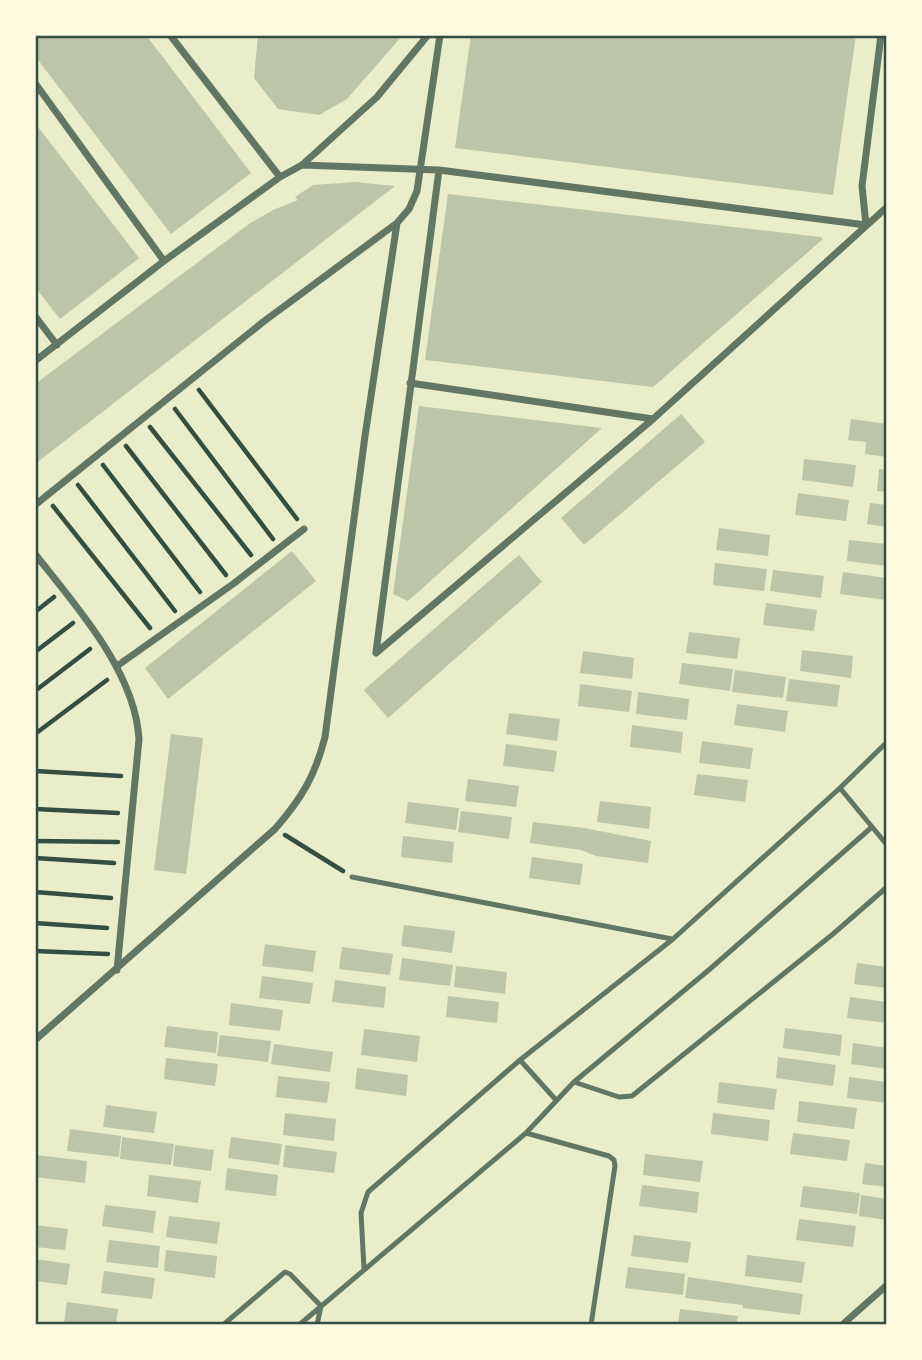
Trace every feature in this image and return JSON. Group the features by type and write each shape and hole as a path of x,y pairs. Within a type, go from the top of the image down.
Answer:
{"street":[{"path":"170,35 280,177"},
{"path":"35,361 164,261 280,177 302,165 377,97 428,35"},
{"path":"35,505 263,322 397,223 409,209 417,191 440,35"},
{"path":"866,225 862,186 881,35"},
{"path":"35,82 164,261"},
{"path":"302,165 439,170 866,225"},
{"path":"439,170 376,653 653,419 887,208"},
{"path":"35,1040 275,829 295,805 317,767 325,737 397,223"},
{"path":"35,316 57,345"},
{"path":"410,383 653,419"},
{"path":"118,668 304,529"},
{"path":"35,554 118,668 137,719 139,739 117,970"},
{"path":"842,1325 887,1285"}],"lane":[{"path":"364,1269 361,1213 368,1192 520,1060 673,939 887,742"},
{"path":"840,788 887,845"},
{"path":"299,1325 526,1133 574,1082 710,969 872,827"},
{"path":"352,877 673,939"},
{"path":"574,1082 619,1097 632,1096 833,934 887,887"},
{"path":"520,1060 556,1100"},
{"path":"526,1133 614,1160 591,1325"},
{"path":"223,1325 285,1272 321,1306"},
{"path":"317,1325 321,1306"}],"path":[{"path":"201,392 304,529"},
{"path":"176,410 280,547"},
{"path":"151,427 259,565"},
{"path":"125,445 233,584"},
{"path":"102,464 208,602"},
{"path":"77,485 182,620"},
{"path":"54,508 157,638"},
{"path":"35,611 63,589"},
{"path":"35,652 82,616"},
{"path":"35,691 100,642"},
{"path":"35,734 118,668"},
{"path":"35,771 135,777"},
{"path":"35,809 131,813"},
{"path":"275,829 352,877"},
{"path":"35,841 102,841"},
{"path":"35,858 101,862"},
{"path":"35,891 97,897"},
{"path":"35,923 92,927"},
{"path":"35,951 92,953"}],"building":[{"path":"35,35 146,35 251,173 171,234 35,56"},
{"path":"258,35 403,35 347,99 319,115 278,109 254,78"},
{"path":"471,35 856,35 833,195 455,148"},
{"path":"35,123 139,258 60,319 35,287"},
{"path":"355,182 395,186 35,464 35,384 249,224 298,200 295,197 313,185"},
{"path":"448,194 823,239 653,387 425,360"},
{"path":"419,406 602,428 408,601 393,594"},
{"path":"681,414 705,442 584,545 561,518"},
{"path":"851,419 887,424 887,457 865,454 866,442 848,440"},
{"path":"804,459 856,465 853,487 802,480"},
{"path":"879,469 887,470 887,492 877,491"},
{"path":"798,493 849,500 846,521 795,515"},
{"path":"870,503 887,505 887,527 867,524"},
{"path":"719,528 770,535 768,556 716,550"},
{"path":"849,540 887,544 887,566 847,561"},
{"path":"292,551 316,581 168,699 145,668"},
{"path":"519,555 542,582 388,718 364,690"},
{"path":"715,563 767,569 764,591 713,585"},
{"path":"773,570 824,576 821,598 770,591"},
{"path":"843,572 887,578 887,600 840,594"},
{"path":"766,603 817,610 814,631 763,625"},
{"path":"689,632 740,638 737,659 686,653"},
{"path":"802,650 853,656 851,678 800,671"},
{"path":"583,651 634,658 632,679 580,673"},
{"path":"682,663 733,669 730,691 679,684"},
{"path":"735,670 786,677 783,698 732,692"},
{"path":"789,679 840,685 837,707 786,701"},
{"path":"580,684 632,691 629,712 578,706"},
{"path":"638,692 689,699 687,720 636,714"},
{"path":"737,704 788,711 785,732 734,725"},
{"path":"509,713 560,719 557,741 506,734"},
{"path":"632,725 683,732 681,753 630,747"},
{"path":"171,734 203,738 186,874 154,870"},
{"path":"702,741 753,748 750,769 699,763"},
{"path":"506,744 557,751 554,772 503,766"},
{"path":"697,774 748,780 745,802 694,795"},
{"path":"468,779 519,786 516,807 465,801"},
{"path":"600,801 651,807 649,829 597,822"},
{"path":"408,802 459,808 456,830 405,823"},
{"path":"461,811 512,817 509,839 458,832"},
{"path":"533,822 584,828 651,841 648,863 530,843"},
{"path":"403,836 454,842 452,863 401,857"},
{"path":"532,857 583,864 580,885 529,878"},
{"path":"404,925 455,931 452,953 401,946"},
{"path":"265,944 316,951 313,972 262,966"},
{"path":"342,947 393,954 390,975 339,969"},
{"path":"402,958 453,965 450,986 399,980"},
{"path":"857,963 887,967 887,988 854,984"},
{"path":"456,966 507,972 505,994 454,987"},
{"path":"262,976 313,983 310,1004 259,998"},
{"path":"335,980 386,987 384,1008 332,1002"},
{"path":"448,996 499,1002 497,1023 446,1017"},
{"path":"850,997 887,1002 887,1023 847,1018"},
{"path":"231,1003 283,1010 280,1031 229,1025"},
{"path":"167,1026 218,1032 216,1053 164,1047"},
{"path":"785,1028 842,1035 840,1056 783,1048"},
{"path":"364,1029 420,1036 417,1062 361,1055"},
{"path":"220,1035 271,1041 268,1062 217,1056"},
{"path":"853,1043 887,1048 887,1069 851,1064"},
{"path":"274,1044 333,1052 330,1072 271,1064"},
{"path":"778,1057 836,1065 833,1086 776,1078"},
{"path":"166,1058 218,1064 215,1086 164,1079"},
{"path":"357,1068 408,1075 406,1096 355,1089"},
{"path":"278,1076 330,1082 327,1103 276,1097"},
{"path":"849,1077 887,1082 887,1103 847,1098"},
{"path":"719,1082 777,1089 774,1110 717,1103"},
{"path":"799,1101 857,1108 854,1129 797,1122"},
{"path":"106,1105 157,1112 154,1133 103,1127"},
{"path":"285,1113 336,1119 334,1141 283,1135"},
{"path":"713,1113 770,1120 768,1141 711,1134"},
{"path":"70,1129 121,1136 119,1157 67,1151"},
{"path":"793,1133 850,1140 847,1161 790,1154"},
{"path":"122,1137 174,1144 171,1165 120,1159"},
{"path":"231,1137 282,1144 279,1165 228,1158"},
{"path":"175,1145 214,1150 211,1171 173,1166"},
{"path":"285,1145 337,1152 334,1173 283,1167"},
{"path":"645,1154 703,1161 700,1182 643,1175"},
{"path":"36,1155 87,1161 85,1183 35,1177"},
{"path":"865,1163 887,1166 887,1187 862,1184"},
{"path":"227,1168 278,1175 276,1196 225,1190"},
{"path":"149,1175 201,1181 198,1203 147,1196"},
{"path":"642,1185 699,1192 697,1213 639,1206"},
{"path":"803,1186 860,1193 857,1214 800,1207"},
{"path":"861,1195 887,1199 887,1220 859,1216"},
{"path":"105,1205 156,1211 153,1233 102,1226"},
{"path":"169,1216 220,1222 217,1244 166,1237"},
{"path":"799,1219 856,1226 853,1247 796,1240"},
{"path":"35,1225 68,1229 65,1250 35,1247"},
{"path":"634,1235 691,1242 688,1263 631,1256"},
{"path":"109,1240 160,1246 158,1268 106,1262"},
{"path":"166,1250 217,1256 215,1278 164,1271"},
{"path":"747,1255 805,1262 802,1283 745,1276"},
{"path":"35,1259 70,1264 67,1285 35,1281"},
{"path":"628,1267 685,1274 683,1295 625,1288"},
{"path":"104,1271 155,1278 152,1299 101,1293"},
{"path":"688,1277 803,1294 800,1315 685,1298"},
{"path":"67,1302 118,1309 116,1325 64,1324"},
{"path":"680,1309 738,1316 736,1325 678,1325"}]}
